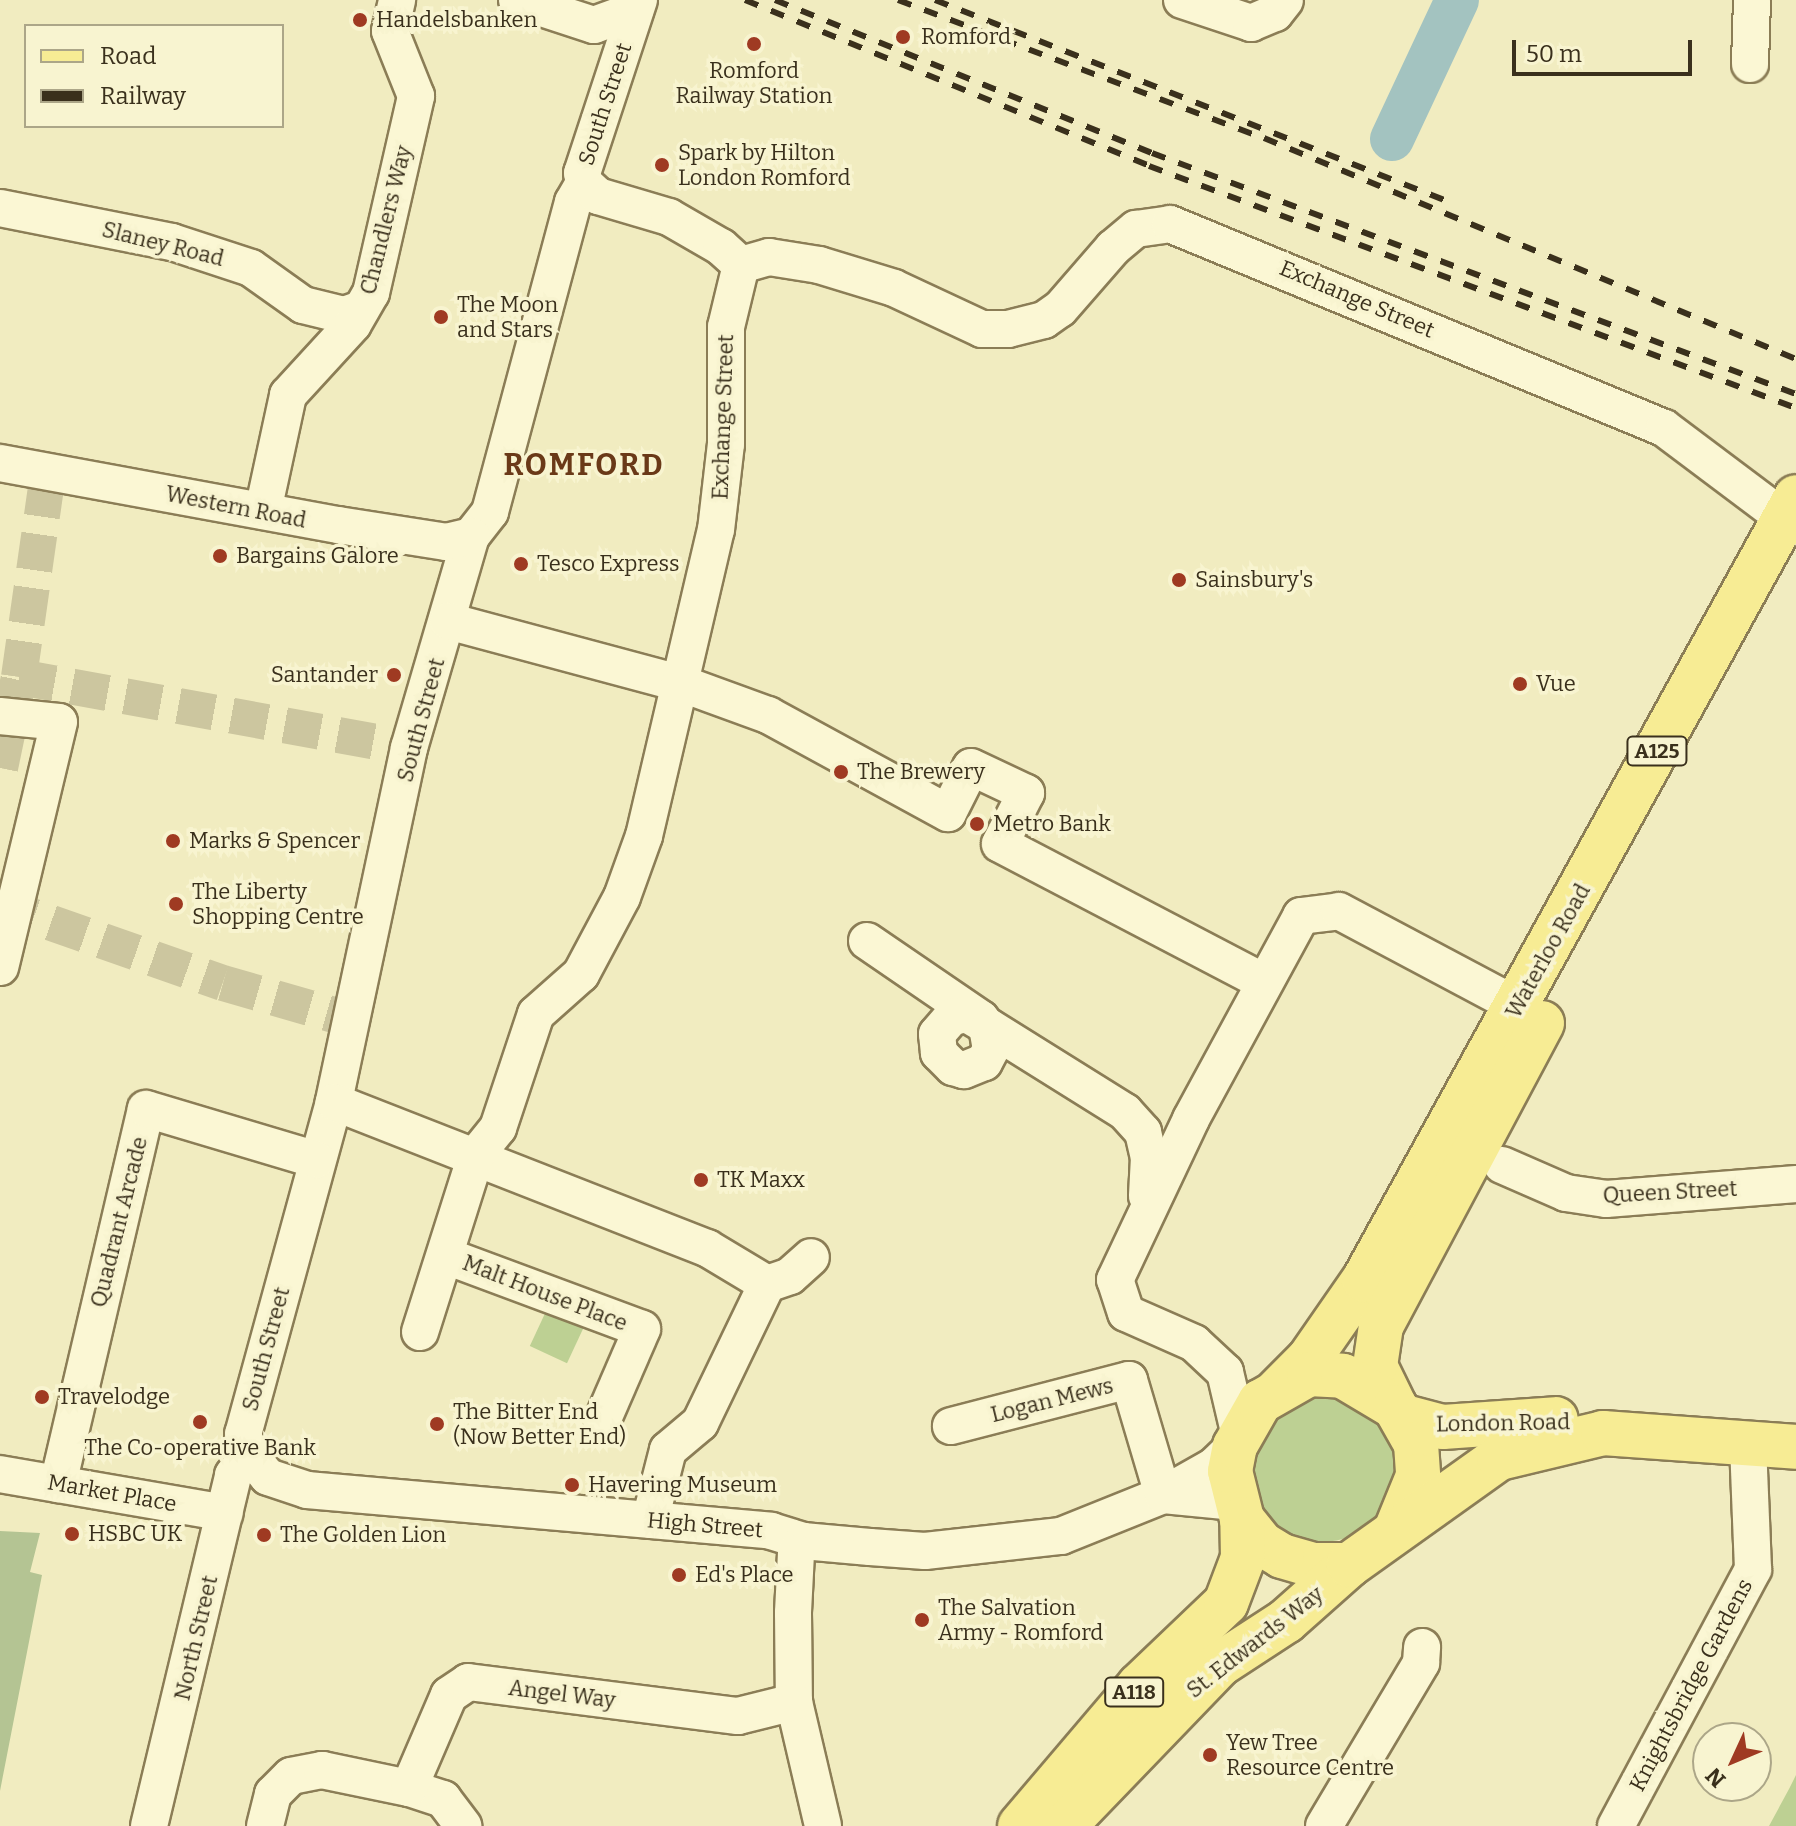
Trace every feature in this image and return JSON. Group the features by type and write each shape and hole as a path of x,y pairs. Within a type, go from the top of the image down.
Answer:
{"main road":[{"name":"Waterloo Road","path":"1277,1391 1347,1307 1794,524"},
{"name":"Waterloo Road","path":"1398,1411 1375,1366 1376,1341 1390,1308 1794,524"},
{"path":"1309,1374 1343,1376 1398,1411 1416,1444 1418,1476 1396,1530 1349,1565 1313,1565 1282,1556 1262,1544 1238,1511 1230,1471 1238,1441 1249,1415 1277,1391 1309,1374"},
{"name":"London Road","path":"1398,1411 1443,1427 1571,1417 1603,1433"},
{"name":"London Road","path":"1396,1530 1499,1458 1603,1433 1796,1447"},
{"name":"St. Edwards Way","path":"1020,1826 1139,1686 1226,1603 1243,1558 1238,1511"},
{"name":"St. Edwards Way","path":"1064,1826 1186,1694 1220,1664 1286,1621 1349,1565"}],"street":[{"name":"Chandlers Way","path":"263,511 288,395 341,339 361,309 375,279 416,96 390,31 397,0"},
{"path":"517,0 594,25 637,5"},
{"path":"1182,0 1251,23 1275,13 1285,0"},
{"path":"1750,64 1752,0"},
{"name":"South Street","path":"250,1455 243,1434 334,1102 409,748 471,536 490,512 573,202 584,183 582,173 637,5"},
{"path":"584,183 598,196 669,217 721,247 741,265"},
{"name":"Slaney Road","path":"0,208 172,242 251,268 303,305 344,315 361,309"},
{"name":"Exchange Street","path":"420,1332 476,1155 498,1128 536,1014 581,974 622,897 667,752 680,683 707,578 722,490 726,327 741,265 769,257 819,265 894,288 982,329 1008,329 1044,320 1060,309 1113,248 1136,229 1170,224 1664,428 1794,524"},
{"name":"Western Road","path":"0,463 446,542 471,536"},
{"path":"448,621 680,683 768,715 948,813 971,767 1026,793 1000,844 1264,982"},
{"path":"0,716 59,722 0,967"},
{"path":"1238,1441 1225,1372 1194,1343 1126,1313 1115,1292 1115,1280 1146,1210 1301,916 1339,911 1518,1006"},
{"path":"867,941 981,1019 987,1027 991,1049 984,1062 964,1070 944,1062 937,1034 952,1017 967,1014 978,1020 989,1027 1125,1112 1143,1132 1149,1157 1146,1210"},
{"path":"334,1102 476,1155 707,1248 767,1284"},
{"name":"Quadrant Arcade","path":"58,1484 146,1109 317,1160"},
{"name":"Queen Street","path":"1502,1165 1566,1193 1606,1199 1796,1184"},
{"name":"Malt House Place","path":"446,1256 642,1329 603,1419"},
{"path":"650,1520 668,1450 700,1423 767,1284 790,1276 811,1257"},
{"name":"Logan Mews","path":"951,1426 1129,1380 1163,1495"},
{"name":"High Street","path":"250,1455 268,1477 307,1490 771,1531 803,1541 925,1551 1061,1536 1163,1495 1214,1466 1238,1441"},
{"name":"Knightsbridge Gardens","path":"1616,1826 1753,1569 1748,1444"},
{"name":"North Street","path":"149,1826 233,1475 250,1455"},
{"name":"Market Place","path":"0,1474 225,1513"},
{"name":"High Street","path":"1163,1495 1238,1511"},
{"path":"803,1541 796,1553 794,1583 794,1702 823,1826"},
{"path":"1324,1826 1421,1663 1422,1647"},
{"name":"Angel Way","path":"409,1788 449,1695 468,1682 738,1716 794,1702"},
{"path":"265,1826 273,1794 291,1776 322,1770 409,1788 443,1799 463,1826"}],"green space":[{"path":"548,1307 585,1324 567,1363 530,1346"},
{"path":"1322,1394 1350,1400 1374,1416 1390,1440 1396,1468 1390,1496 1374,1520 1350,1536 1322,1542 1294,1536 1270,1520 1254,1496 1248,1468 1254,1440 1270,1416 1294,1400"},
{"path":"0,1531 40,1533 30,1572 42,1575 0,1791"},
{"path":"1796,1775 1796,1826 1769,1826 1789,1789"}],"waterway":[{"path":"1392,139 1457,0"}],"tunnel":[{"path":"0,768 19,677 48,472"},
{"path":"19,677 409,748"},
{"path":"0,905 223,983 351,1020"}],"railway":[{"path":"745,0 1149,166 1796,408"},
{"path":"775,0 1152,153 1796,394"},
{"path":"898,0 1264,138 1796,359"},
{"path":"935,0 1452,203"}],"place":[{"name":"Handelsbanken","path":"360,20"},
{"name":"Romford","path":"903,37"},
{"name":"Romford Railway Station","path":"754,44"},
{"name":"Spark by Hilton London Romford","path":"662,165"},
{"name":"The Moon and Stars","path":"441,317"},
{"name":"Bargains Galore","path":"220,556"},
{"name":"Tesco Express","path":"521,564"},
{"name":"Sainsbury's","path":"1179,580"},
{"name":"Santander","path":"394,675"},
{"name":"Vue","path":"1520,684"},
{"name":"The Brewery","path":"841,772"},
{"name":"Metro Bank","path":"977,824"},
{"name":"Marks & Spencer","path":"173,841"},
{"name":"The Liberty Shopping Centre","path":"176,904"},
{"name":"TK Maxx","path":"701,1180"},
{"name":"Travelodge","path":"42,1397"},
{"name":"The Co-operative Bank","path":"200,1422"},
{"name":"The Bitter End (Now Better End)","path":"437,1424"},
{"name":"Havering Museum","path":"572,1485"},
{"name":"HSBC UK","path":"72,1534"},
{"name":"The Golden Lion","path":"264,1535"},
{"name":"Ed's Place","path":"679,1575"},
{"name":"The Salvation Army - Romford","path":"922,1620"},
{"name":"Yew Tree Resource Centre","path":"1210,1755"}],"district":[{"name":"ROMFORD","path":"584,465"}]}
